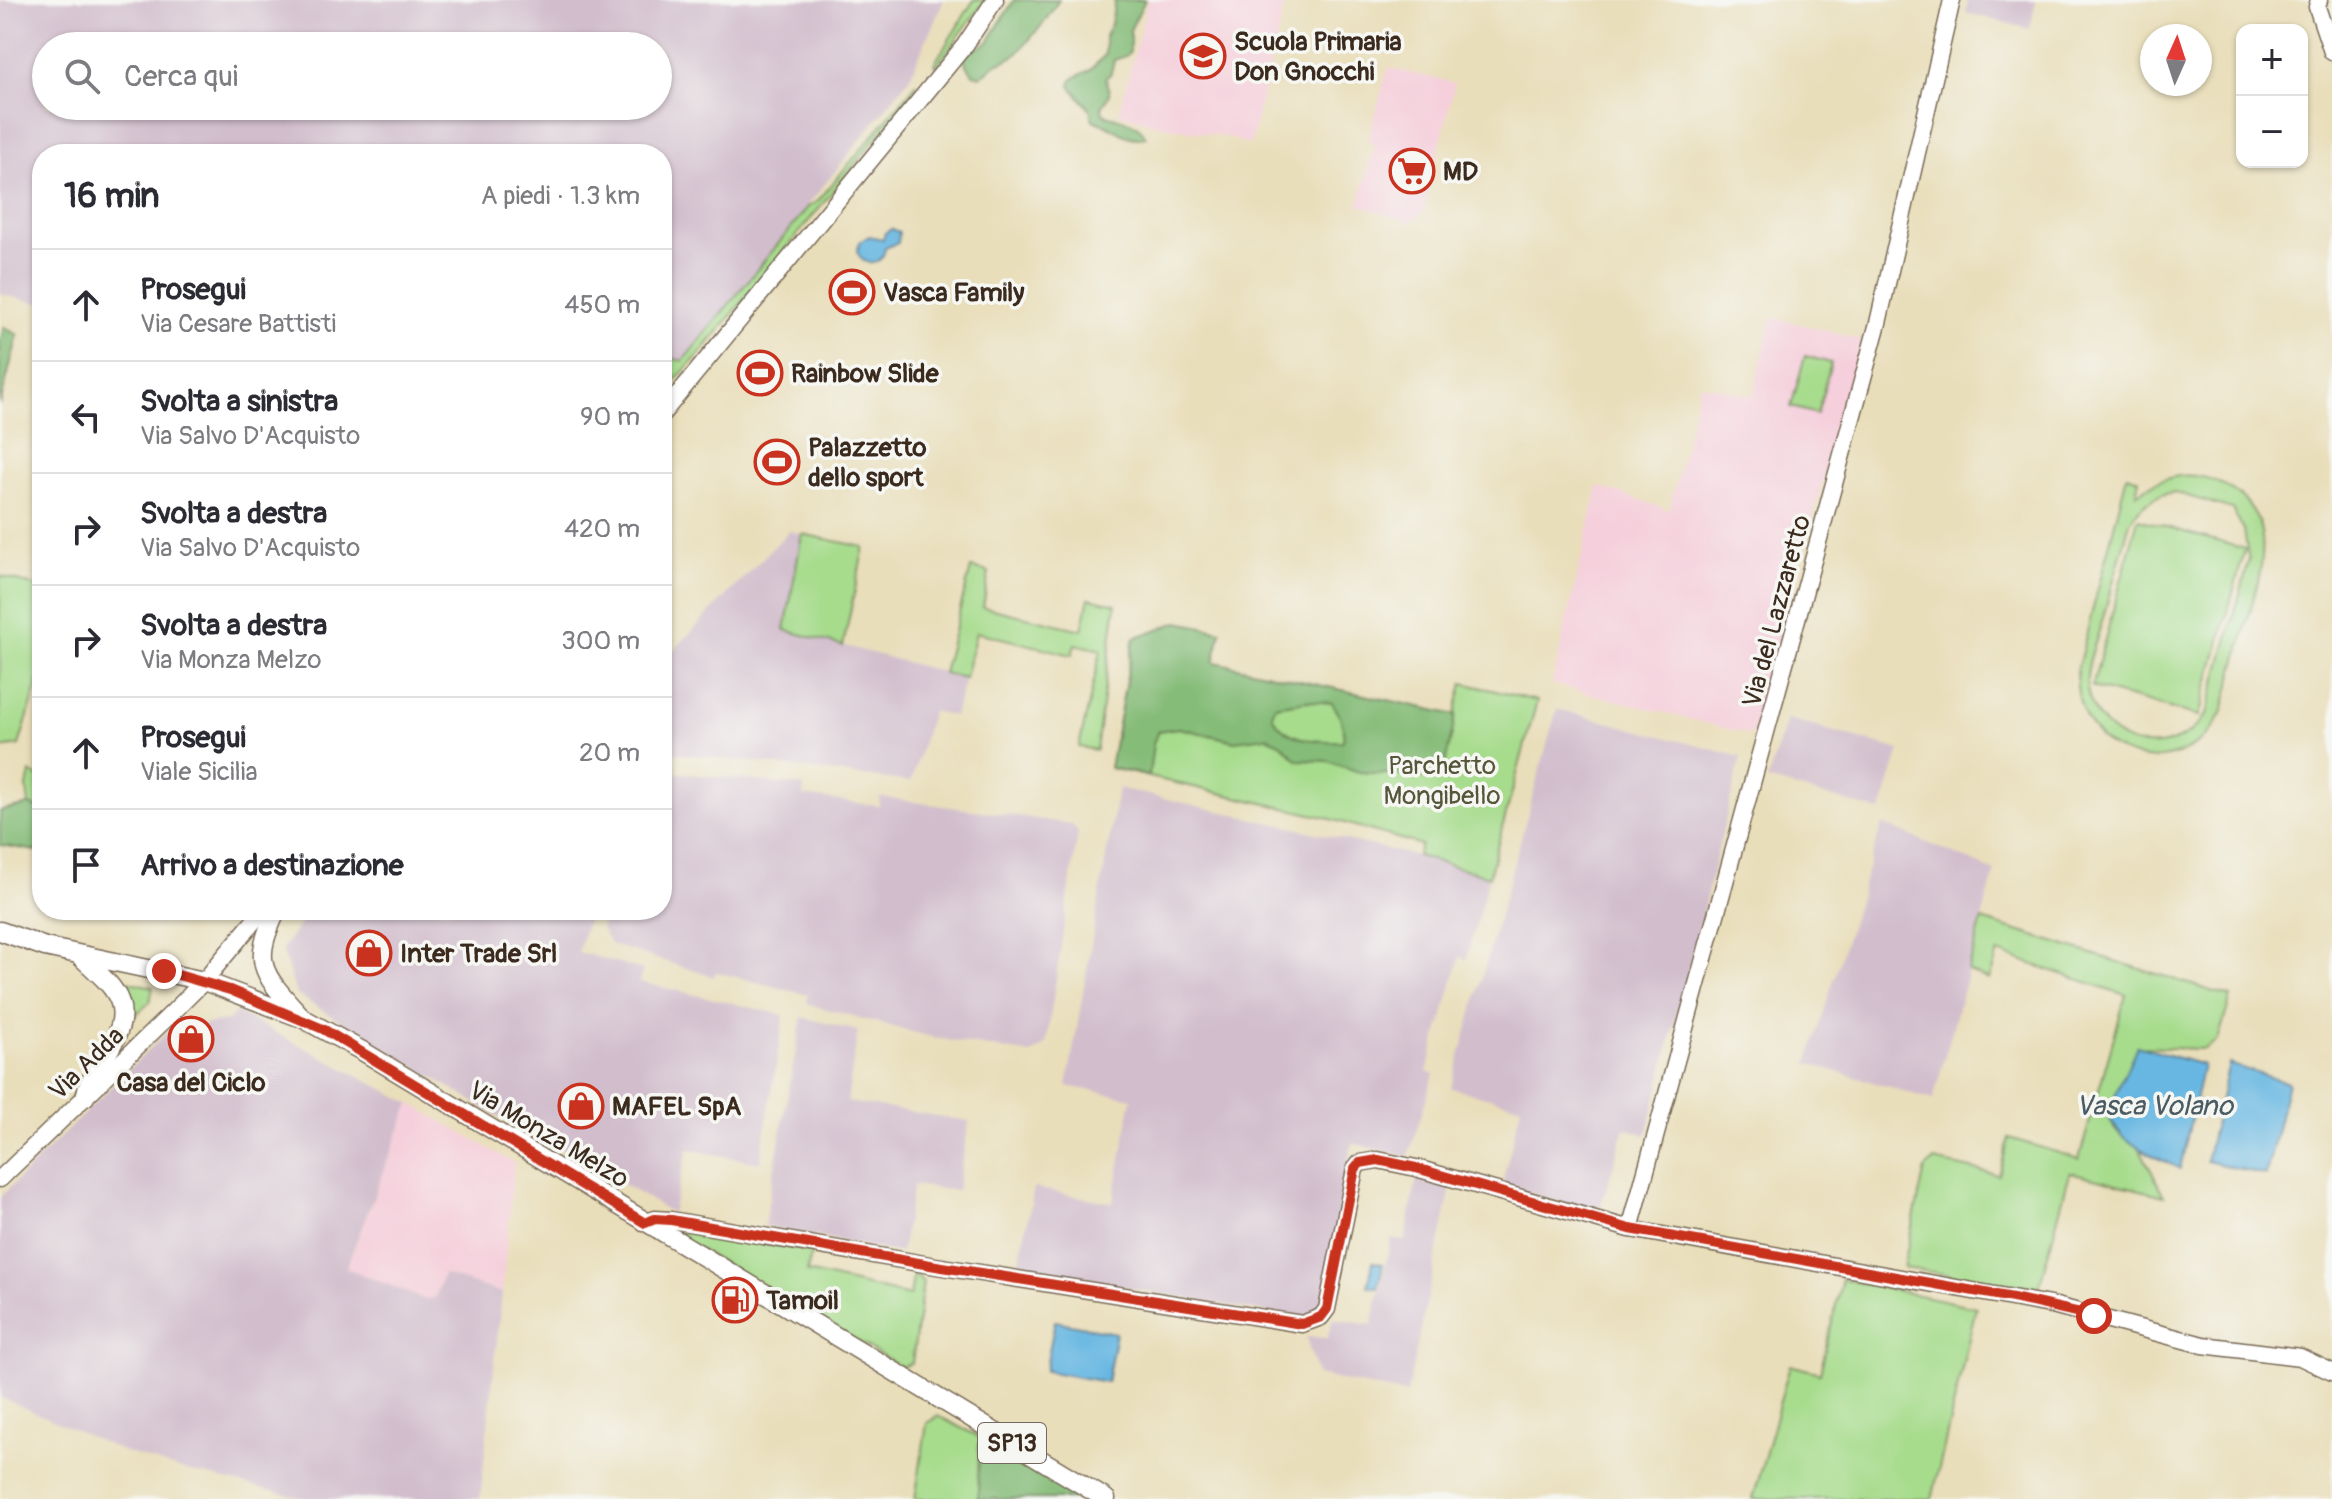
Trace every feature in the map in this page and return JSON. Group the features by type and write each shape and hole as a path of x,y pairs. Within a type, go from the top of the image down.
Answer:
{"main road":[{"path":"272,920 264,938 264,967 273,985 304,1019"},
{"name":"SP13","path":"0,931 45,947"},
{"name":"SP13","path":"0,945 45,947 204,981"},
{"path":"77,953 114,987 122,1010 119,1032 91,1080 85,1097"},
{"name":"Via Monza Melzo","path":"204,981 304,1019 364,1052 1106,1499"}],"street":[{"path":"672,408 965,45 995,0"},
{"name":"Via del Lazzaretto","path":"1630,1229 1876,331 1952,0"},
{"path":"2312,2 2332,52"},
{"path":"672,403 696,376"},
{"name":"Via Adda","path":"0,1179 204,981 255,920"},
{"path":"645,1223 655,1219 671,1220 1302,1324 1321,1317 1327,1309 1354,1176 1360,1163 1378,1160 1630,1229 2056,1306 2203,1345 2300,1357 2332,1372"}],"shaded area":[{"path":"0,0 944,0 909,79 683,361 672,358 672,144 32,144 32,302 0,294"},
{"name":"Scuola Primaria Don Gnocchi","path":"1148,0 1286,0 1250,145 1231,138 1158,125 1119,113"},
{"path":"1968,0 2036,0 2030,29 1966,13"},
{"path":"1388,68 1455,83 1424,211 1409,222 1358,205 1375,144 1368,140"},
{"path":"1772,317 1862,340 1752,735 1552,684 1598,486 1669,510 1700,384 1753,396"},
{"path":"789,531 802,534 785,630 965,678 954,716 932,711 911,782 672,752 672,652"},
{"path":"1557,709 1741,757 1647,1135 1625,1128 1598,1215 1502,1184 1521,1106 1451,1088"},
{"path":"1787,719 1900,750 1881,811 1767,780"},
{"path":"672,772 804,786 803,796 879,806 880,797 1071,824 1078,832 1046,1045 1031,1054 935,1038 807,1004 808,995 716,972 714,977 610,944 601,928 603,920 672,920"},
{"path":"1118,788 1417,856 1489,876 1466,960 1460,957 1427,1071 1434,1074 1408,1157 1352,1143 1323,1303 1304,1319 1018,1268 1034,1188 1113,1203 1132,1098 1067,1086"},
{"path":"1882,824 1995,871 1933,1100 1808,1063"},
{"path":"303,920 587,920 578,952 643,970 639,982 784,1015 760,1163 688,1149 672,1213 540,1135 536,1140 296,994 282,949"},
{"path":"236,1012 410,1103 346,1268 426,1300 435,1298 443,1274 502,1293 480,1499 307,1499 178,1469 122,1451 0,1397 0,1197 171,1028 228,1021"},
{"path":"802,1017 858,1031 847,1102 969,1121 957,1191 913,1185 901,1253 764,1226"},
{"path":"410,1103 514,1163 502,1293 443,1274 435,1298 426,1300 346,1269"},
{"path":"1417,1177 1449,1186 1450,1193 1407,1394 1317,1375 1306,1337 1327,1338 1333,1319 1372,1325 1391,1239 1405,1241"}],"green space":[{"path":"974,0 985,0 936,67 934,64"},
{"path":"1014,0 1059,0 1015,56 996,64 980,76 973,74 965,62 965,55 988,42"},
{"path":"1115,0 1145,0 1130,30 1130,51 1114,60 1111,73 1106,78 1109,92 1102,107 1103,114 1133,123 1146,137 1129,137 1093,120 1090,109 1070,86 1072,79 1090,70 1105,55 1105,36 1111,24"},
{"path":"917,83 915,91 698,356 672,383 672,358 683,361 808,207 818,201"},
{"path":"4,327 18,335 0,405 0,341"},
{"path":"1805,356 1831,363 1817,414 1791,407"},
{"path":"2127,475 2139,479 2136,494 2164,479 2196,476 2217,482 2238,494 2252,509 2259,525 2262,562 2223,711 2205,737 2182,752 2158,758 2133,756 2110,745 2092,727 2080,702 2077,671","holes":["2174,492 2232,509 2244,530 2249,561 2207,714 2187,734 2171,742 2154,745 2133,743 2114,733 2099,718 2087,688 2090,658 2130,522 2148,501"]},
{"path":"2138,519 2245,549 2199,716 2092,687"},
{"path":"802,534 864,547 843,646 785,630"},
{"path":"971,568 989,572 983,607 1082,630 1089,598 1116,604 1096,750 1079,747 1101,650 1075,644 1072,655 976,632 965,678 943,673"},
{"path":"0,576 32,585 32,703 19,745 0,748"},
{"name":"Parchetto Mongibello","path":"1178,622 1221,631 1214,662 1455,715 1463,683 1537,701 1489,876 1417,856 1421,845 1324,817 1110,768 1134,638"},
{"path":"1178,622 1221,631 1214,662 1456,715 1442,778 1359,772 1328,761 1297,760 1280,743 1267,737 1235,741 1179,728 1158,731 1149,776 1110,768 1134,638","holes":["1308,701 1332,703 1341,721 1343,741 1312,740 1293,735 1272,715 1275,706"]},
{"path":"30,772 32,806 29,805 27,787"},
{"path":"32,806 32,850 0,845 0,811"},
{"path":"1982,920 2231,997 2218,1040 2204,1049 2137,1047 2107,1113 2115,1130 2140,1149 2164,1196 2070,1172 2039,1288 1903,1268 1925,1169 1934,1161 1999,1175 2009,1138 2079,1159 2126,995 1998,953 1989,980 1968,971"},
{"path":"117,979 153,987 150,1002 133,1017 127,1016 124,995"},
{"path":"682,1230 812,1251 807,1272 910,1296 914,1272 923,1282 912,1363 902,1367 680,1238"},
{"path":"1842,1279 1976,1307 1932,1499 1753,1499 1790,1365 1820,1373"},
{"path":"938,1416 993,1444 979,1443 978,1499 915,1499 927,1423"},
{"path":"979,1443 993,1444 1081,1499 978,1499"}],"water":[{"path":"891,229 899,232 898,243 885,248 877,262 864,261 857,251 860,242 869,236 883,239"},
{"name":"Vasca Family","path":"852,276 864,278 867,288 859,299 847,302 835,285"},
{"name":"Rainbow Slide","path":"761,358 771,362 775,372 771,382 761,386 751,382 747,372 751,362"},
{"name":"Vasca Volano","path":"2137,1046 2203,1065 2180,1169 2129,1141 2107,1114"},
{"name":"Vasca Volano","path":"2229,1064 2288,1083 2266,1175 2206,1161"},
{"path":"1373,1262 1383,1264 1378,1288 1368,1286"},
{"path":"1055,1321 1116,1333 1107,1382 1045,1371"}],"place":[{"name":"Scuola Primaria Don Gnocchi","path":"1203,56"},
{"name":"MD","path":"1412,171"},
{"name":"Vasca Family","path":"852,292"},
{"name":"Rainbow Slide","path":"760,373"},
{"name":"Palazzetto dello sport","path":"777,462"},
{"name":"Inter Trade Srl","path":"369,953"},
{"name":"Casa del Ciclo","path":"191,1039"},
{"name":"MAFEL SpA","path":"581,1106"},
{"name":"Tamoil","path":"735,1300"}],"route":[{"path":"164,971 204,981 304,1019 364,1052 645,1223 655,1219 671,1220 1302,1324 1313,1322 1327,1309 1355,1169 1367,1160 1378,1160 1671,1238 2013,1298 2094,1316"}]}
